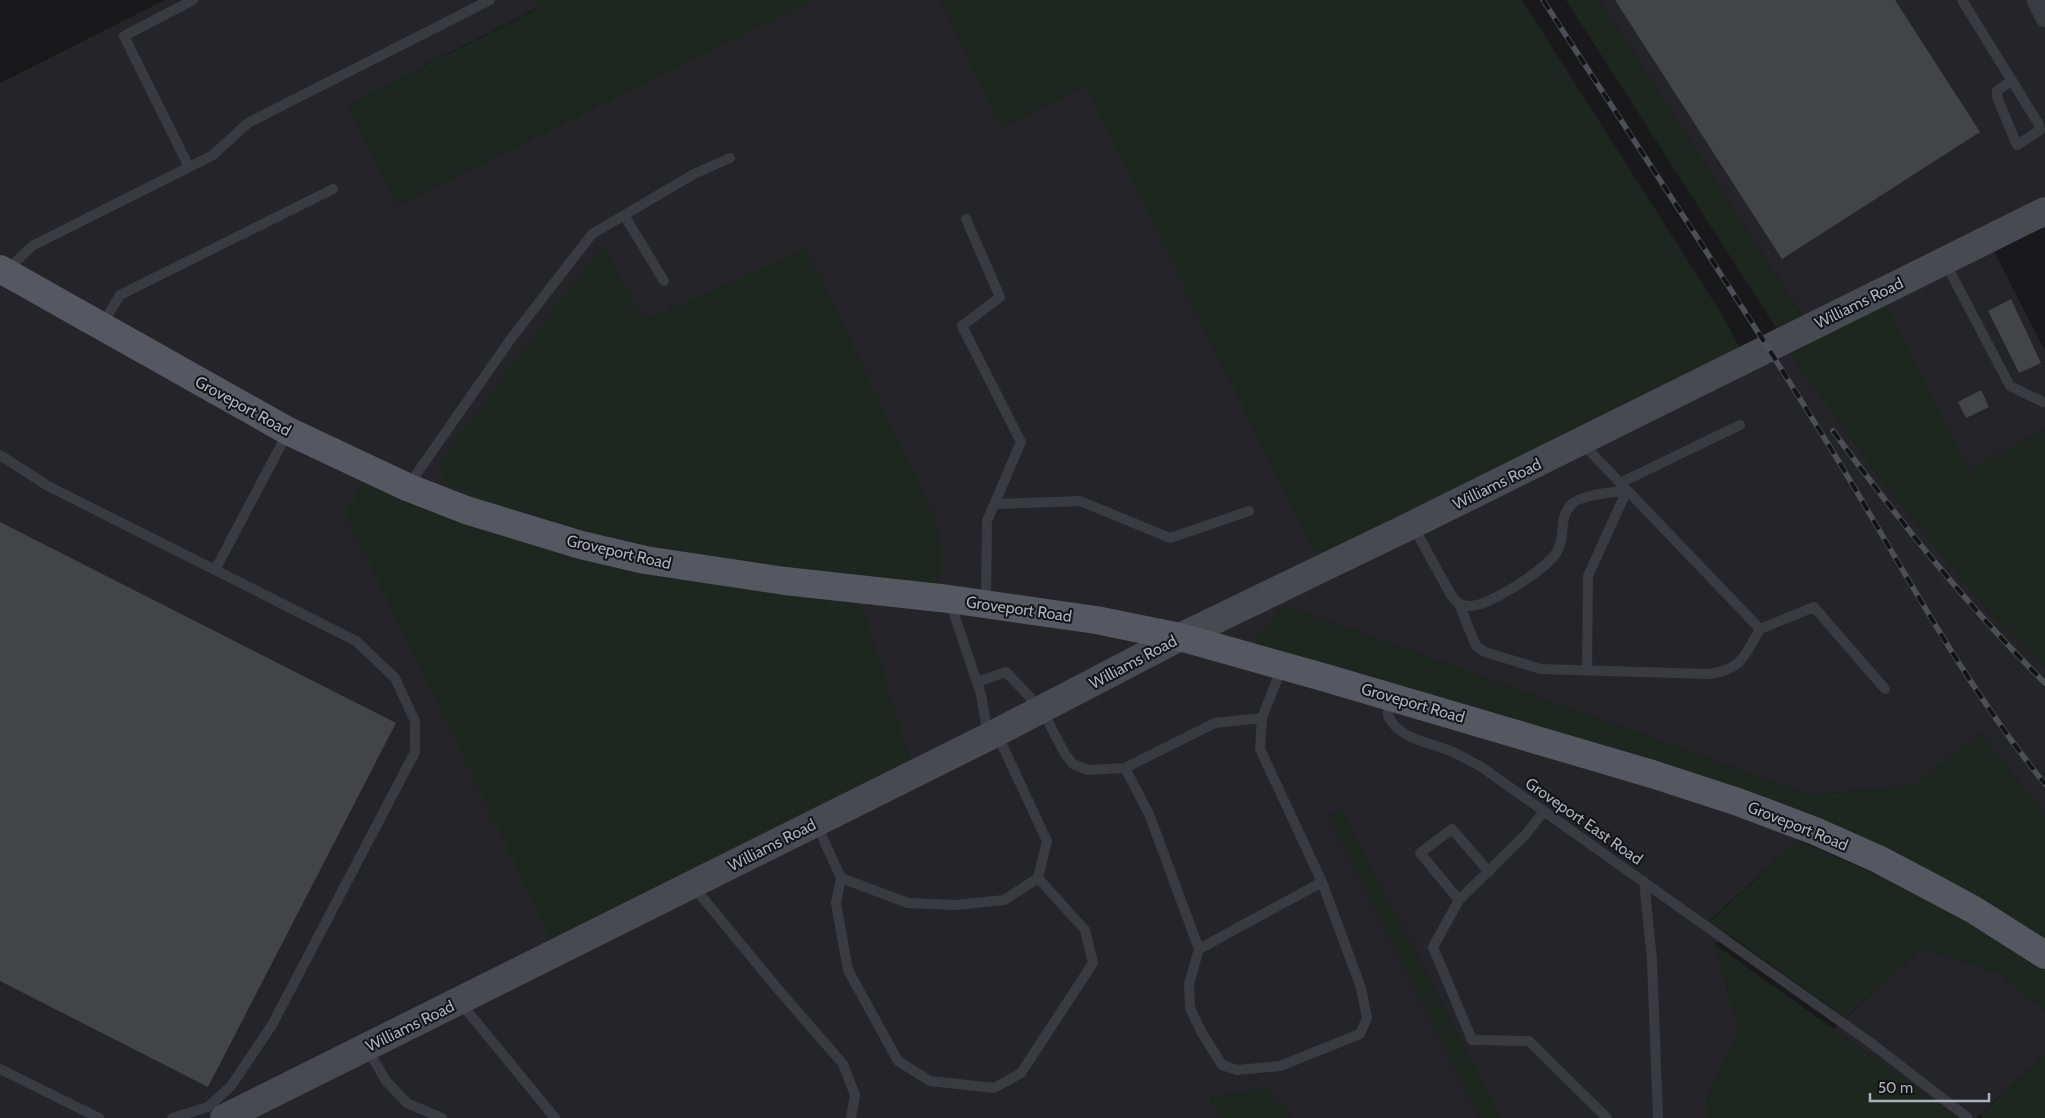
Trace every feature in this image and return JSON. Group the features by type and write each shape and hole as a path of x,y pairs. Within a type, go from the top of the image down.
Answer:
{"main road":[{"name":"Williams Road","path":"224,1118 1042,710 1180,638 1412,526 2045,211"},
{"name":"Groveport Road","path":"3,270 288,431 407,487 466,510 528,529 645,560 785,581 949,599 1096,620 1180,638 1282,666 1652,774 1738,802 1815,831 1871,855 1936,889 1974,910 2045,955"}],"street":[{"path":"2036,0 2045,18"}],"lane":[{"path":"189,167 124,36 194,0"},
{"path":"3,270 32,246 213,155 248,123 490,0"},
{"path":"1962,0 2012,80 2040,128 2040,130 2017,145 1997,96 1997,91 2012,80"},
{"path":"407,487 510,340 592,234 694,174 730,158"},
{"path":"102,325 120,295 333,189"},
{"path":"624,215 664,281"},
{"path":"966,219 1000,297 962,326 1021,442 986,521 986,604"},
{"path":"1945,261 2010,386 2043,402"},
{"path":"1620,482 1740,425"},
{"path":"215,570 288,431"},
{"path":"1581,442 1760,629"},
{"path":"0,455 48,486 356,641 395,678 415,721 415,752 272,1026 231,1086 208,1107 172,1118"},
{"path":"1459,604 1471,606 1481,603 1530,578 1550,562 1558,551 1564,514 1574,502 1581,498 1627,490"},
{"path":"1587,671 1588,576 1627,490"},
{"path":"994,504 1080,501 1170,538 1249,511"},
{"path":"1412,526 1450,595 1459,604 1476,646 1485,652 1541,669 1710,674 1725,672 1739,665 1760,629 1814,607 1885,689"},
{"path":"841,878 908,903 956,904 1004,900 1038,878 1047,841 992,735 978,682 949,599"},
{"path":"1125,768 1149,814 1199,948 1189,984 1190,1008 1202,1033 1222,1065 1237,1070 1280,1066 1360,1034 1367,1018 1361,988 1322,882 1260,749 1262,718 1282,666"},
{"path":"978,682 1006,672 1042,710 1065,754 1073,764 1088,770 1125,768 1214,723 1262,718"},
{"name":"Groveport East Road","path":"1390,697 1388,715 1396,729 1411,737 1452,752 1480,766 1871,1044 1968,1118"},
{"path":"1544,811 1526,834 1459,900 1433,947 1472,1040 1529,1041 1607,1118"},
{"path":"816,823 841,878 836,903 848,970 898,1061 930,1081 994,1088 1021,1073 1093,963 1084,930 1038,878"},
{"path":"1459,900 1420,853 1452,829 1489,872"},
{"path":"1644,881 1652,960 1658,1118"},
{"path":"1199,948 1322,882"},
{"path":"692,885 843,1064 855,1095 850,1118"},
{"path":"460,1001 555,1118"},
{"path":"366,1048 386,1081 407,1104 442,1118"},
{"path":"0,1069 99,1118"}],"shaded area":[{"path":"165,0 535,0 539,7 347,105 397,206 813,0 941,0 1001,128 1086,86 1319,562 1742,352 1753,372 1787,349 1877,475 1990,613 2045,667 2045,814 1980,733 1916,784 1810,795 1284,605 1255,644 1627,753 1816,818 1798,840 1710,920 1729,936 1714,944 1739,1028 1707,1100 1709,1118 1501,1118 1342,810 1329,816 1480,1118 1293,1118 1266,1088 1210,1097 1220,1118 0,1118 0,83"},
{"path":"535,0 813,0 397,206 347,105 539,8"},
{"path":"941,0 1522,0 1721,313 1742,352 1319,563 1086,86 1001,128"},
{"path":"1566,0 1600,0 1804,319 1778,331"},
{"path":"1600,0 2045,0 2045,197 1982,228 2045,351 2045,430 1969,469 1884,302 1814,334"},
{"path":"603,244 645,320 808,248 940,529 941,569 937,587 704,558 573,530 484,502 444,482 439,463"},
{"path":"1884,301 1969,469 2045,430 2045,667 1990,613 1877,475 1787,349"},
{"path":"363,481 478,530 587,559 861,602 914,766 554,945 345,514"},
{"path":"1284,605 1810,795 1916,784 1980,733 2045,814 2045,941 1627,753 1255,643"},
{"path":"1342,810 1501,1118 1480,1118 1329,816"},
{"path":"1798,840 1909,889 2034,961 2045,970 2045,1011 1999,973 1921,948 1845,1018 1710,921"},
{"path":"1714,944 1959,1118 1709,1118 1707,1100 1739,1028"},
{"path":"1921,948 1999,973 2045,1011 2045,1055 1976,1118 1959,1118 1834,1029"},
{"path":"2045,1055 2045,1118 1984,1118 1980,1115"},
{"path":"1266,1088 1293,1118 1220,1118 1210,1097"}],"building":[{"path":"1615,0 1895,0 1980,132 1782,259"},
{"path":"2011,299 2041,363 2019,373 1988,311"},
{"path":"1981,390 1989,407 1966,418 1958,402"},
{"path":"0,522 396,723 208,1087 0,981"}],"railway":[{"path":"1543,0 1800,399 1910,583 1987,706 2045,784"},
{"path":"1833,431 1934,561 1988,624 2045,683"}]}
